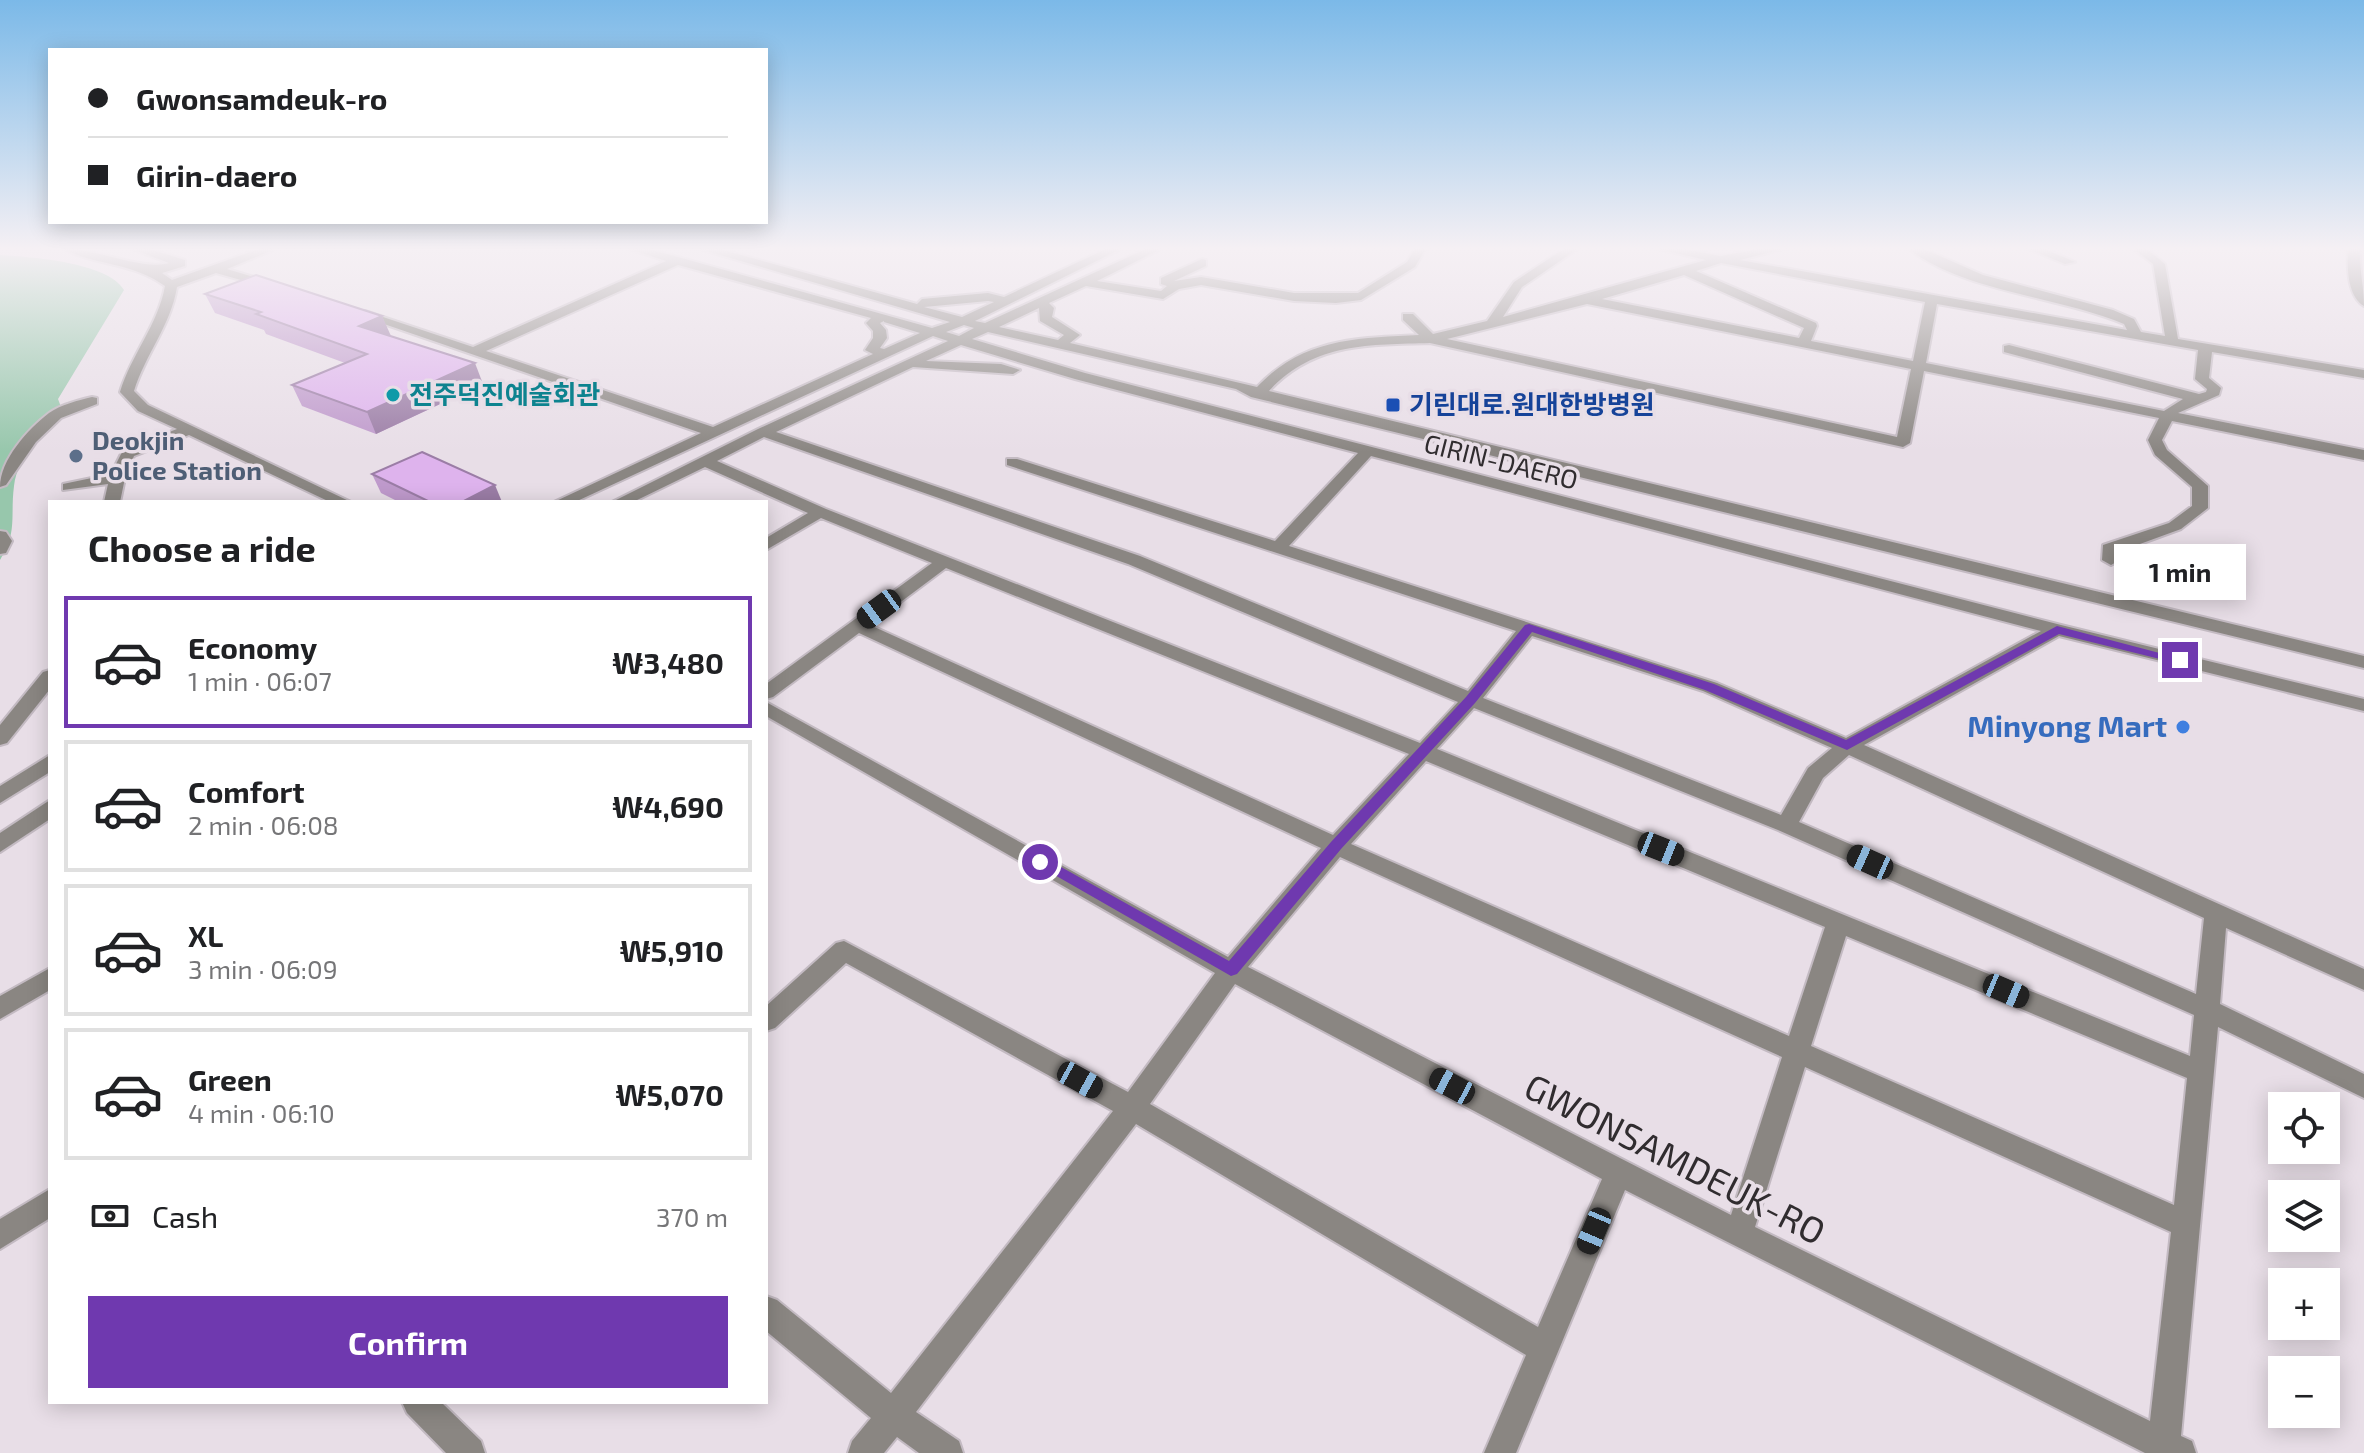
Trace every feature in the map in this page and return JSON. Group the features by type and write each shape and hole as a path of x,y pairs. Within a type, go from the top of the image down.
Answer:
{"street":[{"path":"161,316 131,373 127,392 143,408 339,500"},
{"path":"364,316 710,431"},
{"path":"476,351 554,316"},
{"name":"GIRIN-DAERO","path":"878,316 951,333 1047,367 1367,452 2057,630 2364,705"},
{"name":"GIRIN-DAERO","path":"928,316 951,333"},
{"path":"790,419 794,410 980,316"},
{"path":"566,500 710,431 887,354 951,333 981,330 1011,316"},
{"path":"1046,316 1054,325 1073,335 1061,343"},
{"path":"1492,324 1497,316"},
{"path":"981,330 1227,394 1260,393 1270,382 1316,351 1351,342 1430,339 1524,316"},
{"path":"1669,316 2364,455"},
{"path":"1788,316 1811,326 1804,342"},
{"path":"1408,317 1430,339 1903,443 1928,316"},
{"path":"2025,316 2364,374"},
{"path":"2116,316 2129,322 2136,336"},
{"path":"2168,316 2172,341"},
{"path":"882,317 872,323 880,330 880,338 872,350 887,354"},
{"name":"GIRIN-DAERO","path":"981,330 1061,343 2364,662"},
{"path":"624,500 910,363 951,333"},
{"path":"2111,560 2109,549 2175,526 2200,508 2200,486 2160,452 2155,440 2165,415 2184,403 2212,395 2214,388 2202,379 2205,347"},
{"path":"2009,349 2198,398"},
{"path":"910,363 928,366 988,364 1033,372 1047,367"},
{"path":"0,482 31,439 56,415 92,401"},
{"path":"112,500 117,478 128,453 189,430"},
{"path":"763,432 1134,560 1471,700 1786,825 2208,1010 2364,1087"},
{"path":"1279,547 1367,452"},
{"path":"705,461 820,512 1424,752 2201,1072"},
{"path":"1012,462 1710,687 2364,980"},
{"path":"69,487 117,478"},
{"path":"768,544 820,512"},
{"path":"0,536 4,541 0,549"},
{"path":"768,691 945,561"},
{"path":"856,625 1336,846 2185,1224"},
{"path":"864,1453 1132,1108 1231,970 1336,846 1471,700 1529,627"},
{"path":"1786,825 1815,773 1847,746 2057,630"},
{"path":"0,738 48,678"},
{"name":"GWONSAMDEUK-RO","path":"768,709 1231,970 1618,1173 2168,1450"},
{"path":"0,796 48,763"},
{"path":"0,844 48,809"},
{"path":"2168,1450 2185,1224 2216,914"},
{"path":"1739,1233 1838,922"},
{"path":"768,1019 844,950 1132,1108 1544,1348"},
{"path":"0,1009 48,979"},
{"path":"1500,1453 1618,1173"},
{"path":"0,1235 48,1203"},
{"path":"768,1313 894,1416 947,1453"},
{"path":"420,1404 469,1453"}],"green space":[{"path":"0,316 108,316 58,399 64,415 40,438 20,464 14,486 11,532 0,560"}],"building":[{"path":"261,316 381,316 359,326 475,363 367,412 292,385 367,354"},
{"path":"422,452 495,485 466,500 426,500 372,474"}],"place":[{"name":"전주덕진예술회관","path":"393,395"},
{"name":"기린대로.원대한방병원","path":"1393,405"},
{"name":"Deokjin Police Station","path":"76,456"},
{"name":"Minyong Mart","path":"2183,727"}],"route":[{"path":"1040,862 1231,970 1336,846 1471,700 1529,627 1710,687 1847,746 2057,630 2180,660"}]}
